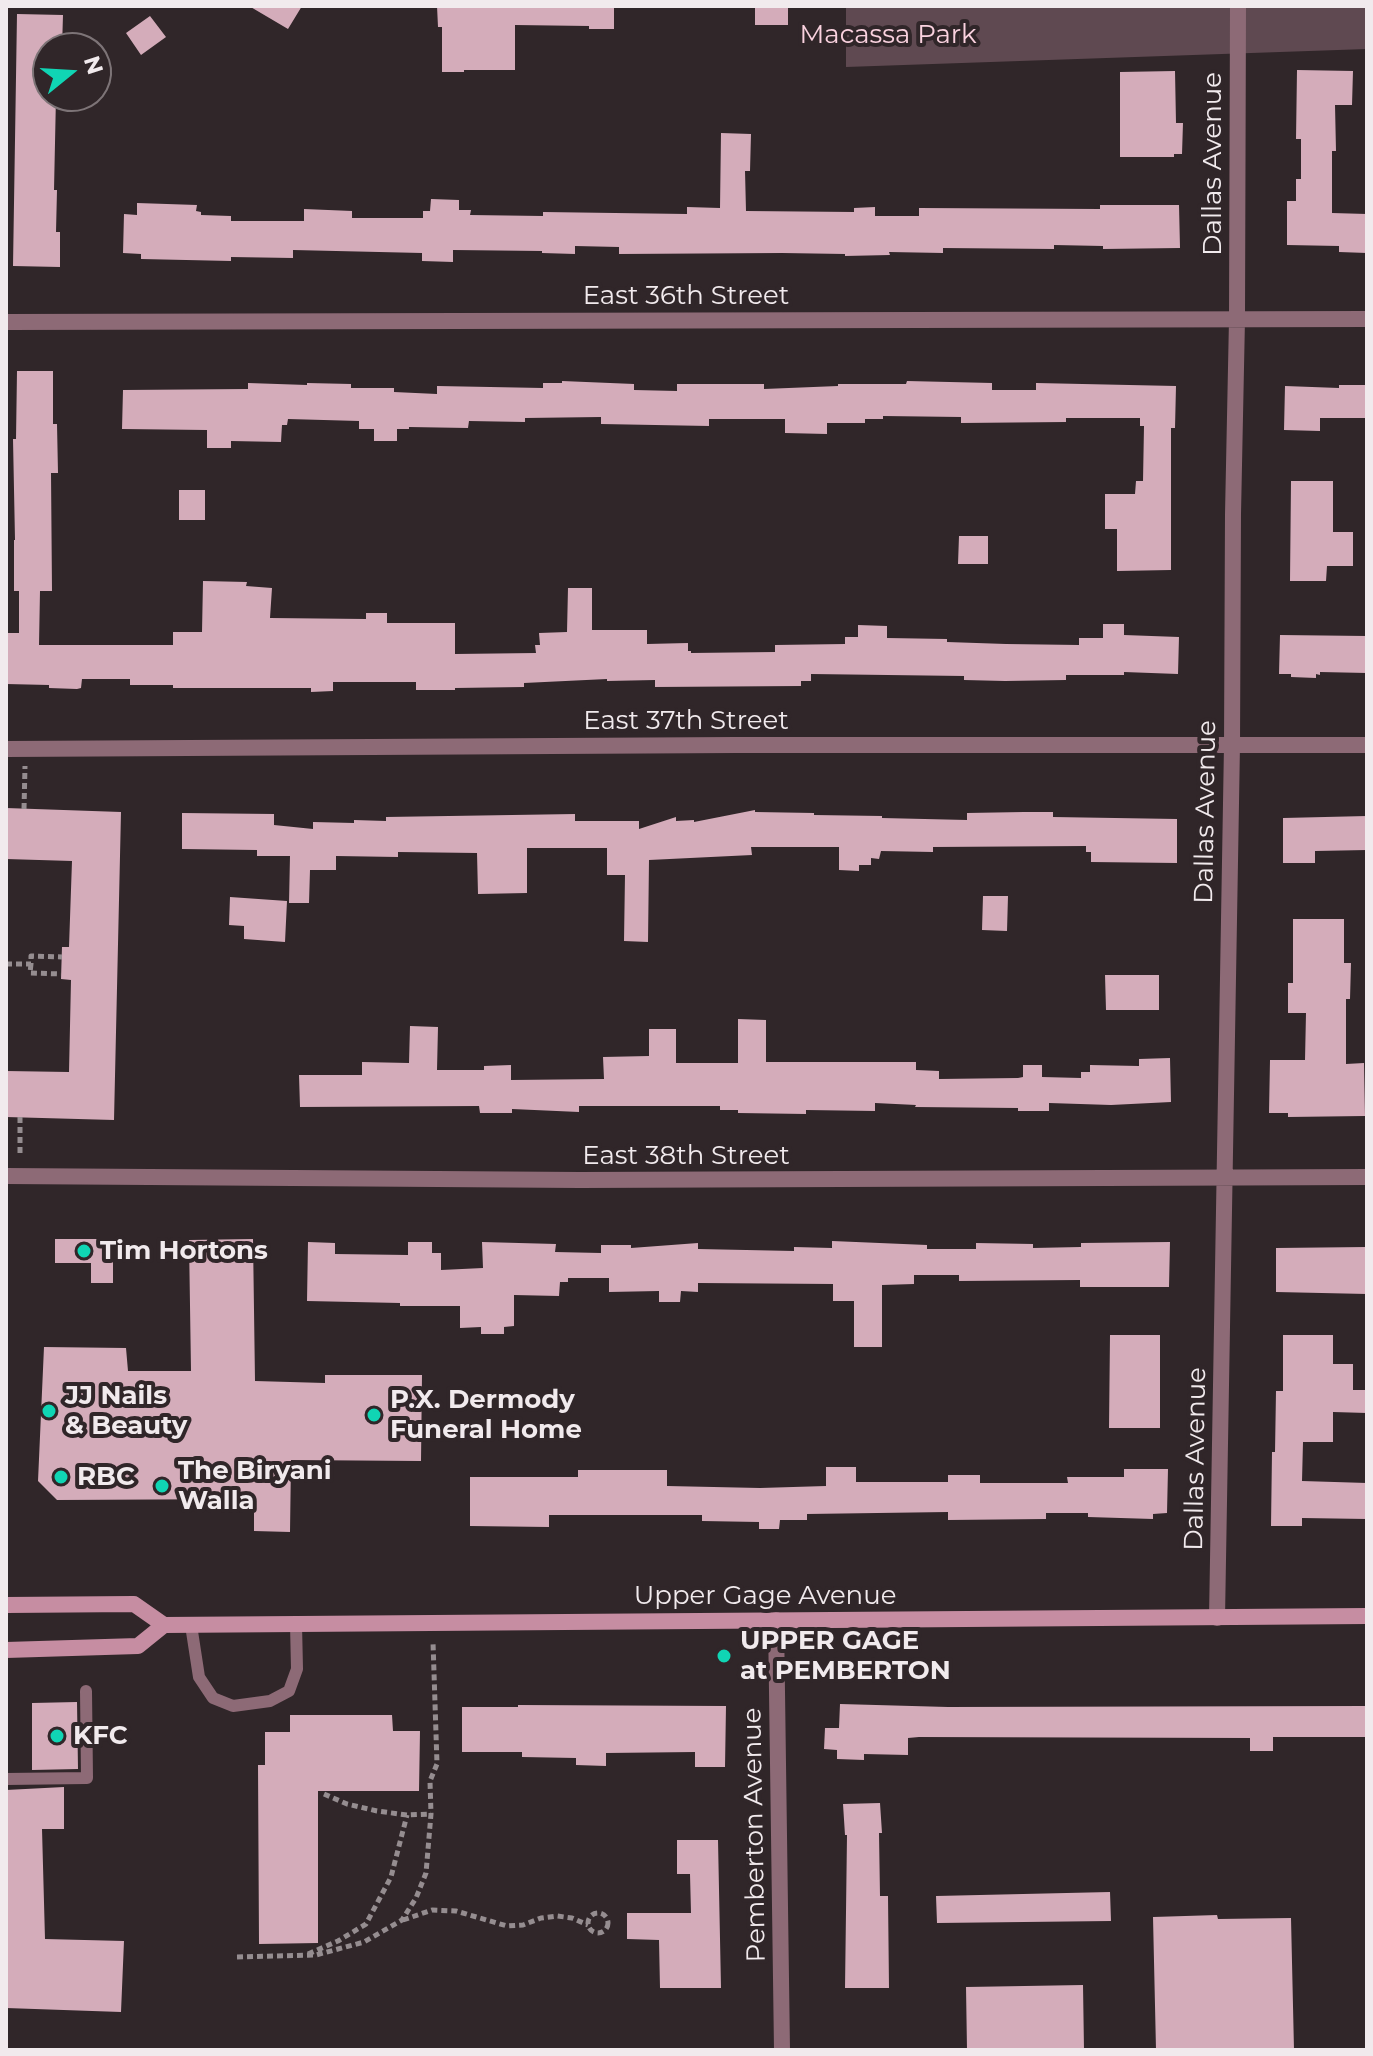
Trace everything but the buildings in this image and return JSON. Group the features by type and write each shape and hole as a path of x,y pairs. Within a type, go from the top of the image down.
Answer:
{"main road":[{"path":"6,1605 134,1604 164,1625 138,1646 6,1650"},
{"name":"Upper Gage Avenue","path":"164,1625 1367,1616"}],"street":[{"name":"Dallas Avenue","path":"1217,1618 1232,745 1238,6"},
{"name":"East 36th Street","path":"6,322 1367,319"},
{"name":"East 37th Street","path":"6,749 1367,745"},
{"name":"East 38th Street","path":"13,1176 580,1180 1367,1177"},
{"name":"Pemberton Avenue","path":"776,1620 782,2050"}],"lane":[{"path":"191,1625 199,1677 213,1698 233,1706 270,1701 289,1691 297,1669 296,1624"},
{"path":"6,1779 87,1778 86,1691"}],"path":[{"path":"24,809 25,749"},
{"path":"61,974 30,973 31,956 62,957"},
{"path":"6,964 31,964"},
{"path":"13,1176 20,1117"},
{"path":"402,1920 416,1898 426,1873 431,1814 430,1781 437,1764 432,1623"},
{"path":"324,1794 347,1804 377,1811 431,1814"},
{"path":"304,1956 366,1924 391,1877 407,1815"},
{"path":"237,1957 316,1955 364,1942 402,1920 432,1910 456,1911 507,1926 557,1916 572,1918 599,1933 607,1928 607,1921 604,1915 594,1913 588,1925"}],"green space":[{"name":"Macassa Park","path":"846,6 1367,6 1367,49 846,67"}],"place":[{"name":"Tim Hortons","path":"84,1251"},
{"name":"JJ Nails & Beauty","path":"49,1411"},
{"name":"P.X. Dermody Funeral Home","path":"374,1415"},
{"name":"RBC","path":"61,1477"},
{"name":"The Biryani Walla","path":"162,1486"},
{"name":"UPPER GAGE at PEMBERTON","path":"724,1656"},
{"name":"KFC","path":"57,1736"}]}
